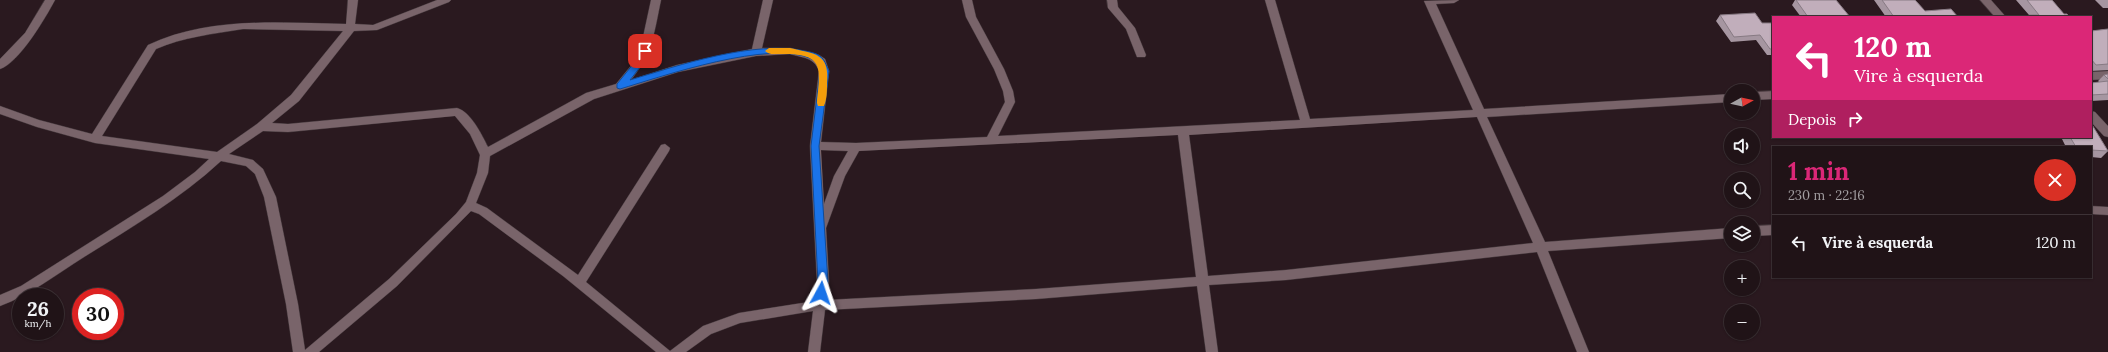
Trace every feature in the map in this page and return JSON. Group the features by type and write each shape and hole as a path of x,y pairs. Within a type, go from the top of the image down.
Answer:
{"street":[{"path":"0,65 13,54 34,28 50,0"},
{"path":"0,301 25,288 167,199 199,175 219,156 261,127 295,98 323,65 350,29 353,0"},
{"path":"95,139 152,47 165,40 200,32 243,26 350,29 374,28 446,0"},
{"path":"620,86 638,64 645,51 656,0"},
{"path":"756,52 768,0"},
{"path":"967,0 972,17 999,69 1008,91 1010,102 990,141"},
{"path":"1112,0 1114,8 1130,28 1141,55"},
{"path":"1270,0 1306,124"},
{"path":"1454,0 1429,1 1481,112 1541,247 1583,352"},
{"path":"1985,0 2000,16"},
{"path":"485,154 590,96 677,69 756,52 790,51 815,57 821,62 824,71 815,146 823,282 814,352"},
{"path":"2092,76 2108,75"},
{"path":"1760,96 1772,95"},
{"path":"815,146 856,147 1183,131 1724,98"},
{"path":"0,110 37,123 95,139 219,156 249,163 259,172 270,197 292,304 299,352"},
{"path":"261,127 288,128 457,112 463,116 470,126 485,154 483,171 469,205 413,265 360,313 310,352"},
{"path":"2092,116 2108,133"},
{"path":"1183,131 1212,352"},
{"path":"821,229 840,176 856,147"},
{"path":"579,283 665,148"},
{"path":"469,205 483,211 579,283 665,352"},
{"path":"2092,210 2108,211"},
{"path":"1760,231 1772,230"},
{"path":"676,352 707,330 739,318 819,305 1036,294 1202,281 1286,274 1541,247 1724,234"}],"building":[{"path":"1796,0 1836,0 1849,16 1807,16"},
{"path":"1882,0 1915,0 1925,11 1951,9 1957,16 1893,16"},
{"path":"2027,0 2052,0 2064,14 2069,16 2029,15 2039,15"},
{"path":"1755,13 1762,23 1772,23 1772,49 1770,49 1760,35 1734,37 1720,15"},
{"path":"2108,29 2108,64 2096,65 2092,60 2092,31"},
{"path":"2108,81 2108,94 2092,95 2092,83"},
{"path":"2092,125 2108,151 2092,150 2092,146 2075,146 2071,138 2092,138"}],"slow traffic":[{"path":"769,51 790,51 815,57 821,62 824,71 821,103"}],"route":[{"path":"645,51 638,64 620,86 677,69 726,57 756,52 790,51 815,57 821,62 824,71 815,146 817,196 821,229 823,282 821,293"}]}
